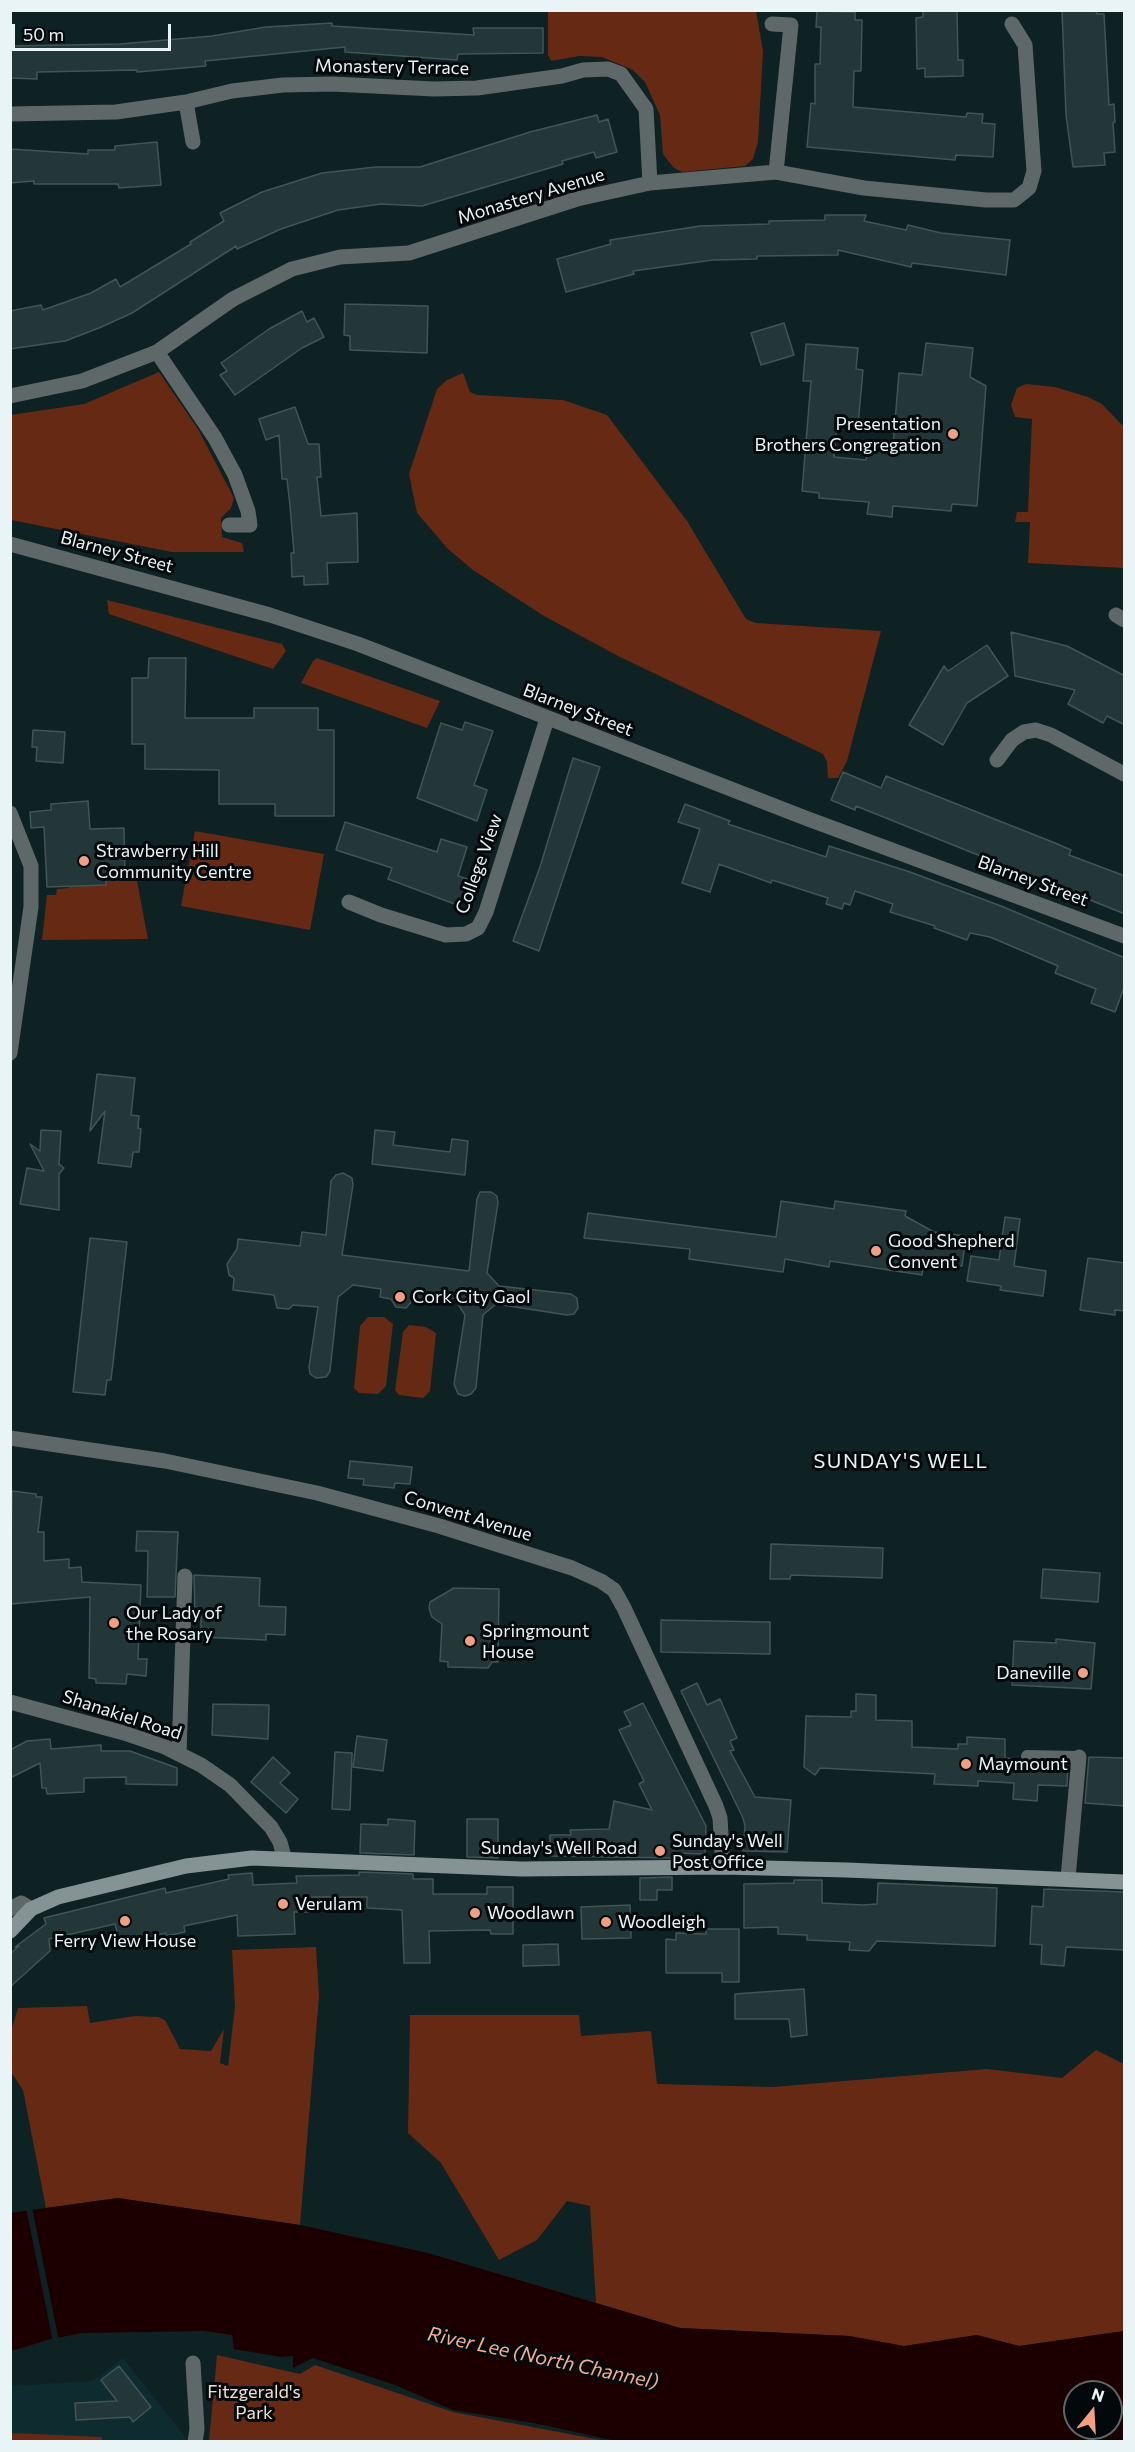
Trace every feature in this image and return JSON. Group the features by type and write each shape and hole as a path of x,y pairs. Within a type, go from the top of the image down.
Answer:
{"main road":[{"name":"Sunday's Well Road","path":"10,1931 31,1910 58,1897 186,1866 252,1858 284,1857 521,1869 723,1867 1068,1878 1125,1882"}],"street":[{"path":"772,24 791,25 776,172"},
{"name":"Monastery Avenue","path":"10,396 82,381 157,352 233,299 285,271 340,257 409,253 577,199 650,183 776,172 864,188 986,200 1014,200 1029,188 1034,171 1025,45 1012,24"},
{"name":"Monastery Terrace","path":"10,114 116,112 186,102 232,91 283,86 333,84 458,89 562,76 583,70 609,69 621,74 646,109 650,183"},
{"path":"186,102 193,142"},
{"path":"157,352 221,448 238,485 248,511 250,525 229,525"},
{"name":"Blarney Street","path":"10,544 313,629 401,660 547,719 1125,936"},
{"name":"College View","path":"349,902 381,915 446,935 466,934 478,927 486,912 547,719"},
{"path":"997,760 1012,740 1024,732 1036,730 1051,735 1125,774"},
{"path":"10,813 31,866 31,907 10,1053"},
{"name":"Convent Avenue","path":"10,1438 165,1461 317,1493 439,1526 572,1569 601,1581 614,1590 629,1619 716,1806 720,1818 723,1867"},
{"path":"179,1754 185,1576"},
{"name":"Shanakiel Road","path":"10,1702 124,1733 179,1754 223,1780 249,1803 277,1834 284,1857"},
{"path":"1027,1756 1079,1757 1068,1878"},
{"path":"10,1910 21,1904 31,1910"},
{"path":"193,2363 197,2429 195,2442"}],"shaded area":[{"path":"123,2358 186,2438 186,2442 11,2442 11,2386 93,2381"}],"green space":[{"path":"548,11 756,11 763,51 758,142 753,159 745,166 682,172 674,168 663,154 660,115 645,82 633,70 602,57 579,56 551,61 548,55"},
{"path":"159,372 198,429 234,498 231,508 221,518 222,537 242,543 244,552 172,552 11,520 11,415 84,404"},
{"path":"463,373 470,392 477,395 563,400 607,415 687,521 746,619 756,623 881,631 847,761 838,778 828,778 827,762 823,754 620,657 544,616 473,570 448,549 417,513 409,474 437,389 447,380"},
{"path":"1026,384 1055,387 1088,397 1102,404 1124,427 1124,568 1028,563 1030,522 1015,522 1017,512 1028,512 1032,419 1015,417 1011,405 1017,388"},
{"path":"107,600 282,644 286,651 273,669 109,614"},
{"path":"317,658 440,701 427,728 301,683"},
{"path":"195,831 324,854 310,930 181,906"},
{"path":"69,881 137,881 148,939 42,940 47,895 56,895 57,889 69,888"},
{"path":"368,1317 384,1317 393,1324 386,1386 378,1394 359,1393 354,1388 360,1326"},
{"path":"409,1325 426,1327 436,1333 430,1391 423,1398 399,1395 395,1390 403,1332"},
{"path":"316,1947 319,1996 300,2225 118,2198 46,2208 23,2090 11,2072 11,2031 18,2008 87,2006 90,2023 135,2016 158,2017 165,2020 180,2049 211,2051 224,2029 220,2063 228,2066 235,2007 232,1950"},
{"path":"410,2015 579,2015 581,2036 651,2031 657,2084 773,2087 987,2069 1062,2078 1096,2050 1124,2064 1124,2331 1019,2346 977,2335 904,2346 849,2336 680,2328 596,2303 590,2206 567,2201 537,2240 499,2260 441,2163 408,2133"},
{"name":"Fitzgerald's Park","path":"217,2355 300,2374 315,2365 453,2412 606,2441 209,2441"},
{"path":"11,2433 102,2437 102,2441 11,2441"}],"water":[{"name":"River Lee (North Channel)","path":"118,2198 300,2225 428,2253 680,2328 849,2336 904,2346 977,2335 1019,2346 1124,2331 1124,2441 616,2441 534,2423 453,2410 395,2385 313,2358 293,2368 293,2356 281,2357 234,2349 232,2335 204,2331 82,2333 51,2339 11,2351 10,2213"}],"pier":[{"path":"32,2207 59,2341 53,2342 26,2208"}],"building":[{"path":"923,10 957,10 958,60 963,60 963,76 925,77 925,68 917,69 916,18 923,17"},
{"path":"1062,10 1096,10 1097,14 1104,14 1109,105 1114,104 1115,122 1113,123 1115,152 1104,153 1105,165 1073,167 1066,115"},
{"path":"817,11 855,12 855,20 862,20 861,71 854,71 853,107 966,117 967,113 983,114 982,123 995,124 993,157 956,155 955,160 807,147 811,103 815,104 815,64 820,64 821,27 816,27"},
{"path":"332,23 332,26 474,35 473,28 543,28 543,53 458,54 457,60 345,52 345,47 205,61 206,66 137,72 137,70 37,72 37,79 10,78 10,46 120,44 212,36 266,27"},
{"path":"597,115 599,122 608,119 617,152 596,158 594,152 562,161 563,164 422,206 381,204 338,210 281,229 237,249 236,246 132,313 99,328 65,341 10,349 10,311 41,305 43,310 91,293 116,279 120,287 224,221 220,213 262,192 322,173 376,167 420,167 530,132"},
{"path":"157,142 161,185 119,188 118,184 34,184 34,181 10,183 10,149 88,154 88,150 115,150 115,146"},
{"path":"825,215 866,215 864,221 906,230 908,225 941,233 1010,240 1006,275 912,263 911,267 838,250 838,255 757,256 757,259 713,260 633,271 634,274 566,292 557,259 611,244 610,240 700,226 825,220"},
{"path":"345,304 428,306 427,353 350,350 350,336 344,335"},
{"path":"302,311 307,322 314,318 324,337 302,348 235,395 220,375 227,371 221,363 269,329"},
{"path":"784,323 794,355 761,365 751,333"},
{"name":"Presentation Brothers Congregation","path":"926,343 973,348 970,377 986,386 977,506 952,504 951,511 893,506 892,517 867,514 869,502 819,498 819,493 802,491 811,381 803,381 806,344 858,348 856,369 863,370 858,425 837,423 834,457 866,460 868,442 893,445 899,373 922,375"},
{"path":"295,407 308,444 319,444 321,477 317,477 321,516 357,513 358,562 327,563 328,584 304,585 304,576 292,577 291,553 294,553 290,506 287,479 282,479 279,435 266,440 259,419"},
{"path":"1011,632 1067,646 1125,676 1125,725 1107,716 1103,723 1068,704 1075,690 1015,676"},
{"path":"987,645 1008,676 967,703 943,745 909,725 944,666 948,671"},
{"path":"149,658 186,658 185,718 254,718 254,708 318,708 318,730 334,730 334,816 275,816 275,804 219,804 219,770 145,769 145,744 132,744 132,678 148,678"},
{"path":"465,722 493,731 474,785 487,790 477,821 417,798 441,723 462,730"},
{"path":"33,730 65,732 63,763 36,761 37,747 32,747"},
{"path":"573,758 600,767 539,951 513,941 540,867"},
{"path":"843,772 881,788 886,776 1055,843 1071,850 1069,855 1125,876 1125,914 856,806 855,810 831,800"},
{"path":"88,801 90,829 124,828 125,879 106,879 106,885 47,887 44,827 31,828 30,812 51,810 51,804"},
{"path":"685,804 730,821 728,824 826,857 829,846 910,872 1001,906 1125,958 1125,985 1115,1012 1091,1003 1096,989 1055,973 1058,966 990,937 970,933 967,940 934,928 935,926 890,912 893,904 855,891 850,905 844,903 842,909 826,904 828,898 772,880 771,883 719,864 710,892 682,883 700,829 678,822"},
{"path":"345,822 437,852 441,839 467,847 458,876 468,879 460,906 388,879 392,868 336,850"},
{"path":"97,1074 135,1078 131,1115 139,1116 138,1128 141,1129 139,1152 133,1152 131,1167 98,1163 105,1111 90,1131"},
{"path":"41,1130 61,1131 59,1164 64,1168 59,1174 59,1210 20,1204 27,1168 44,1171 30,1144 40,1151"},
{"path":"375,1130 395,1132 393,1145 450,1152 452,1139 468,1141 465,1175 372,1164"},
{"path":"343,1173 352,1178 353,1185 342,1255 469,1271 477,1199 480,1192 491,1192 497,1196 498,1203 487,1273 499,1286 571,1294 577,1298 578,1308 574,1314 567,1315 496,1304 483,1315 476,1388 471,1394 465,1396 458,1394 454,1384 465,1315 454,1298 426,1295 425,1303 412,1301 406,1308 396,1307 391,1299 380,1297 381,1289 353,1285 338,1297 330,1371 326,1377 316,1378 310,1374 309,1367 318,1307 293,1305 289,1309 277,1308 274,1295 233,1290 234,1278 229,1275 227,1264 237,1249 238,1239 300,1246 302,1232 326,1235 331,1181 336,1175"},
{"name":"Good Shepherd Convent","path":"781,1201 834,1209 835,1201 906,1211 905,1216 934,1232 966,1236 962,1266 924,1260 922,1275 830,1261 829,1267 785,1259 783,1272 689,1259 690,1249 584,1238 588,1213 776,1237"},
{"path":"1005,1217 1020,1219 1014,1266 1046,1271 1043,1296 1000,1290 1001,1286 967,1281 971,1256 999,1260"},
{"path":"90,1238 127,1242 111,1380 107,1380 105,1395 73,1392"},
{"path":"1088,1258 1125,1263 1125,1311 1115,1310 1115,1315 1080,1310"},
{"path":"350,1461 412,1467 410,1484 395,1483 394,1488 363,1485 364,1479 348,1478"},
{"path":"12,1491 42,1497 38,1532 44,1532 44,1561 69,1559 69,1568 81,1567 82,1582 141,1585 138,1659 147,1659 146,1676 127,1674 126,1684 96,1683 96,1679 89,1678 90,1597 10,1604"},
{"path":"137,1531 178,1532 175,1597 147,1597 148,1551 136,1551"},
{"path":"771,1544 883,1548 882,1578 791,1575 790,1579 770,1579"},
{"path":"1043,1569 1100,1573 1098,1602 1041,1598"},
{"path":"194,1575 260,1578 259,1606 286,1607 285,1635 266,1634 266,1640 201,1637 201,1615 195,1615"},
{"name":"Springmount House","path":"454,1588 499,1589 498,1662 492,1662 488,1668 448,1667 448,1662 440,1661 442,1624 432,1617 430,1602"},
{"path":"661,1620 770,1622 770,1654 661,1652"},
{"path":"1056,1639 1095,1643 1091,1689 1012,1685 1014,1641 1056,1643"},
{"path":"697,1683 707,1705 720,1699 737,1738 730,1741 734,1750 730,1751 755,1797 791,1800 787,1852 743,1851 745,1826 743,1818 681,1691"},
{"path":"856,1694 876,1695 876,1720 912,1721 912,1747 958,1749 958,1744 967,1744 967,1737 1005,1739 1005,1758 1019,1759 1027,1764 1068,1765 1067,1786 1038,1785 1037,1801 1013,1799 1014,1783 978,1781 978,1786 934,1784 935,1774 820,1768 815,1775 804,1767 806,1716 851,1717 851,1711 856,1711"},
{"path":"643,1703 706,1826 705,1854 672,1853 672,1858 550,1856 550,1835 571,1835 570,1830 609,1829 614,1801 652,1810 639,1784 644,1781 619,1730 631,1725 624,1712"},
{"path":"213,1704 269,1705 268,1739 212,1735"},
{"path":"357,1736 387,1740 383,1771 353,1767"},
{"path":"50,1739 51,1749 101,1745 101,1751 130,1751 177,1768 177,1785 126,1784 126,1777 84,1778 84,1792 47,1794 46,1788 42,1788 40,1763 10,1778 10,1750 27,1741"},
{"path":"335,1752 352,1753 350,1810 332,1809"},
{"path":"273,1757 290,1773 280,1783 298,1799 286,1813 251,1782"},
{"path":"1089,1757 1125,1758 1125,1806 1085,1803"},
{"path":"388,1819 415,1821 414,1855 360,1853 361,1824 388,1825"},
{"path":"467,1819 498,1819 498,1858 467,1857"},
{"path":"359,1872 413,1874 413,1879 433,1879 433,1894 487,1894 487,1887 513,1887 513,1934 491,1934 490,1930 429,1931 430,1963 404,1963 402,1910 367,1908 367,1897 312,1897 313,1912 294,1912 295,1934 238,1936 237,1915 184,1926 185,1932 166,1936 166,1933 120,1943 115,1924 49,1939 50,1951 10,1987 10,1954 19,1946 15,1947 46,1924 44,1918 165,1888 166,1893 229,1879 228,1875 252,1873 253,1885 297,1883 296,1876 359,1875"},
{"path":"672,1877 672,1890 657,1890 657,1900 640,1900 640,1878"},
{"path":"794,1880 822,1880 822,1903 863,1905 877,1904 878,1883 997,1888 995,1946 877,1941 869,1951 849,1950 850,1942 807,1940 807,1935 778,1934 778,1927 744,1928 744,1884 794,1883"},
{"path":"1044,1889 1125,1892 1125,1950 1066,1947 1064,1966 1041,1964 1042,1945 1030,1944 1032,1906 1043,1907"},
{"name":"Woodleigh","path":"630,1905 631,1938 582,1939 581,1907"},
{"path":"706,1929 739,1929 739,1982 722,1982 722,1973 666,1973 666,1939 676,1940 676,1933 706,1934"},
{"path":"558,1944 559,1965 523,1966 523,1945"},
{"path":"804,1989 807,2035 791,2037 789,2019 735,2019 735,1994"},
{"path":"119,2366 151,2407 133,2422 130,2417 76,2420 75,2403 117,2401 101,2380"}],"place":[{"name":"Presentation Brothers Congregation","path":"953,434"},
{"name":"Strawberry Hill Community Centre","path":"84,861"},
{"name":"Good Shepherd Convent","path":"876,1251"},
{"name":"Cork City Gaol","path":"400,1297"},
{"name":"Our Lady of the Rosary","path":"114,1623"},
{"name":"Springmount House","path":"470,1641"},
{"name":"Daneville","path":"1083,1673"},
{"name":"Maymount","path":"966,1764"},
{"name":"Sunday's Well Post Office","path":"660,1851"},
{"name":"Verulam","path":"283,1904"},
{"name":"Woodlawn","path":"475,1913"},
{"name":"Ferry View House","path":"125,1921"},
{"name":"Woodleigh","path":"606,1922"}],"district":[{"name":"SUNDAY'S WELL","path":"901,1461"}]}
